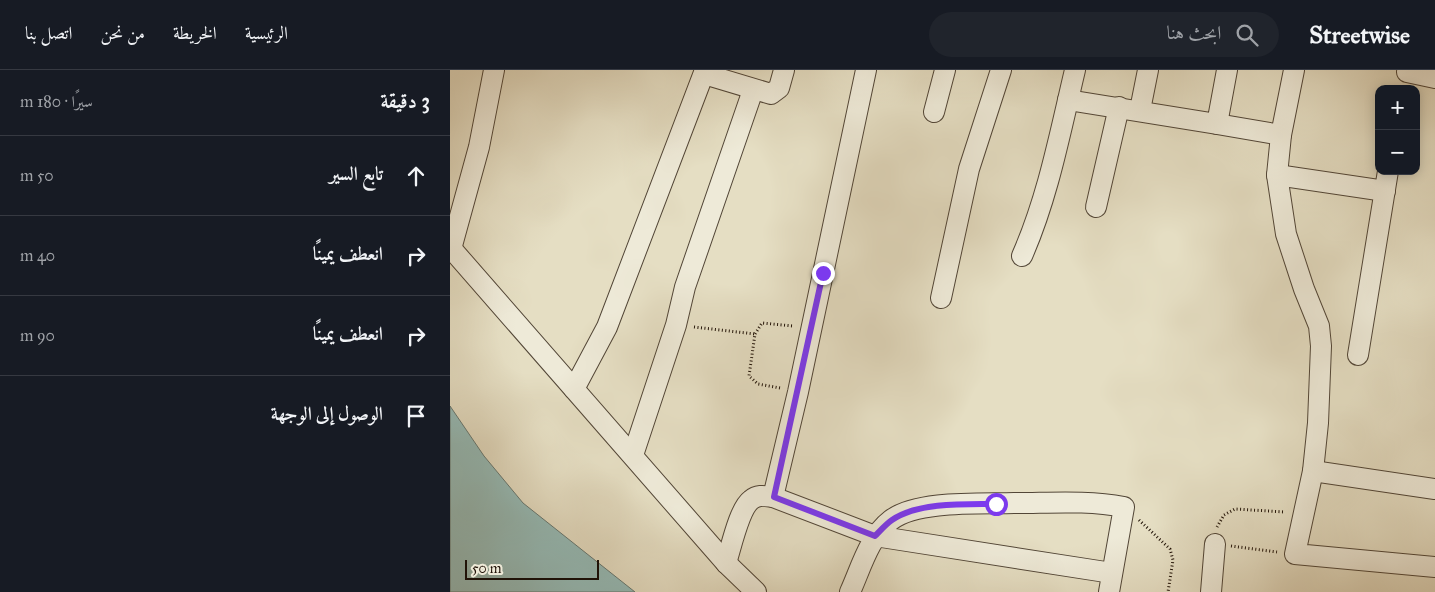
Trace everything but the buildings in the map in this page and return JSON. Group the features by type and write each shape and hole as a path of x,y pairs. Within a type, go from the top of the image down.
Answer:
{"street":[{"path":"494,70 479,147 451,248 726,563 756,592"},
{"path":"574,389 607,327 705,72 753,90 771,94 776,93 779,88 784,70"},
{"path":"774,497 866,70"},
{"path":"934,112 945,70"},
{"path":"941,298 969,169 1001,70"},
{"path":"1022,256 1041,208 1075,70"},
{"path":"1140,110 1148,70"},
{"path":"1294,70 1280,135 1277,175 1286,234 1304,289 1319,326 1321,346 1318,423 1313,471 1295,554 1435,567"},
{"path":"1217,124 1221,71"},
{"path":"1406,77 1435,78"},
{"path":"633,455 676,325 685,287 753,90"},
{"path":"1068,100 1140,110 1280,135"},
{"path":"1096,208 1119,107"},
{"path":"1277,175 1385,192"},
{"path":"1358,355 1387,175"},
{"path":"1313,471 1435,489"},
{"path":"726,563 743,512 750,501 760,495 774,497 875,536 1110,582 1124,507 1053,501 952,504 913,511 892,520 875,536 850,592"},
{"path":"1210,592 1215,544"}],"path":[{"path":"798,392 752,380 750,376 755,334 762,323 768,322 811,328"},
{"path":"676,325 755,334"},
{"path":"1124,507 1170,550 1174,560 1168,592"},
{"path":"1295,554 1215,544 1217,528 1224,514 1235,509 1303,513"}],"water":[{"path":"450,406 484,456 523,503 635,592 450,592"}],"route":[{"path":"823,273 774,497 875,536 892,520 913,511 952,504 996,504"}]}
